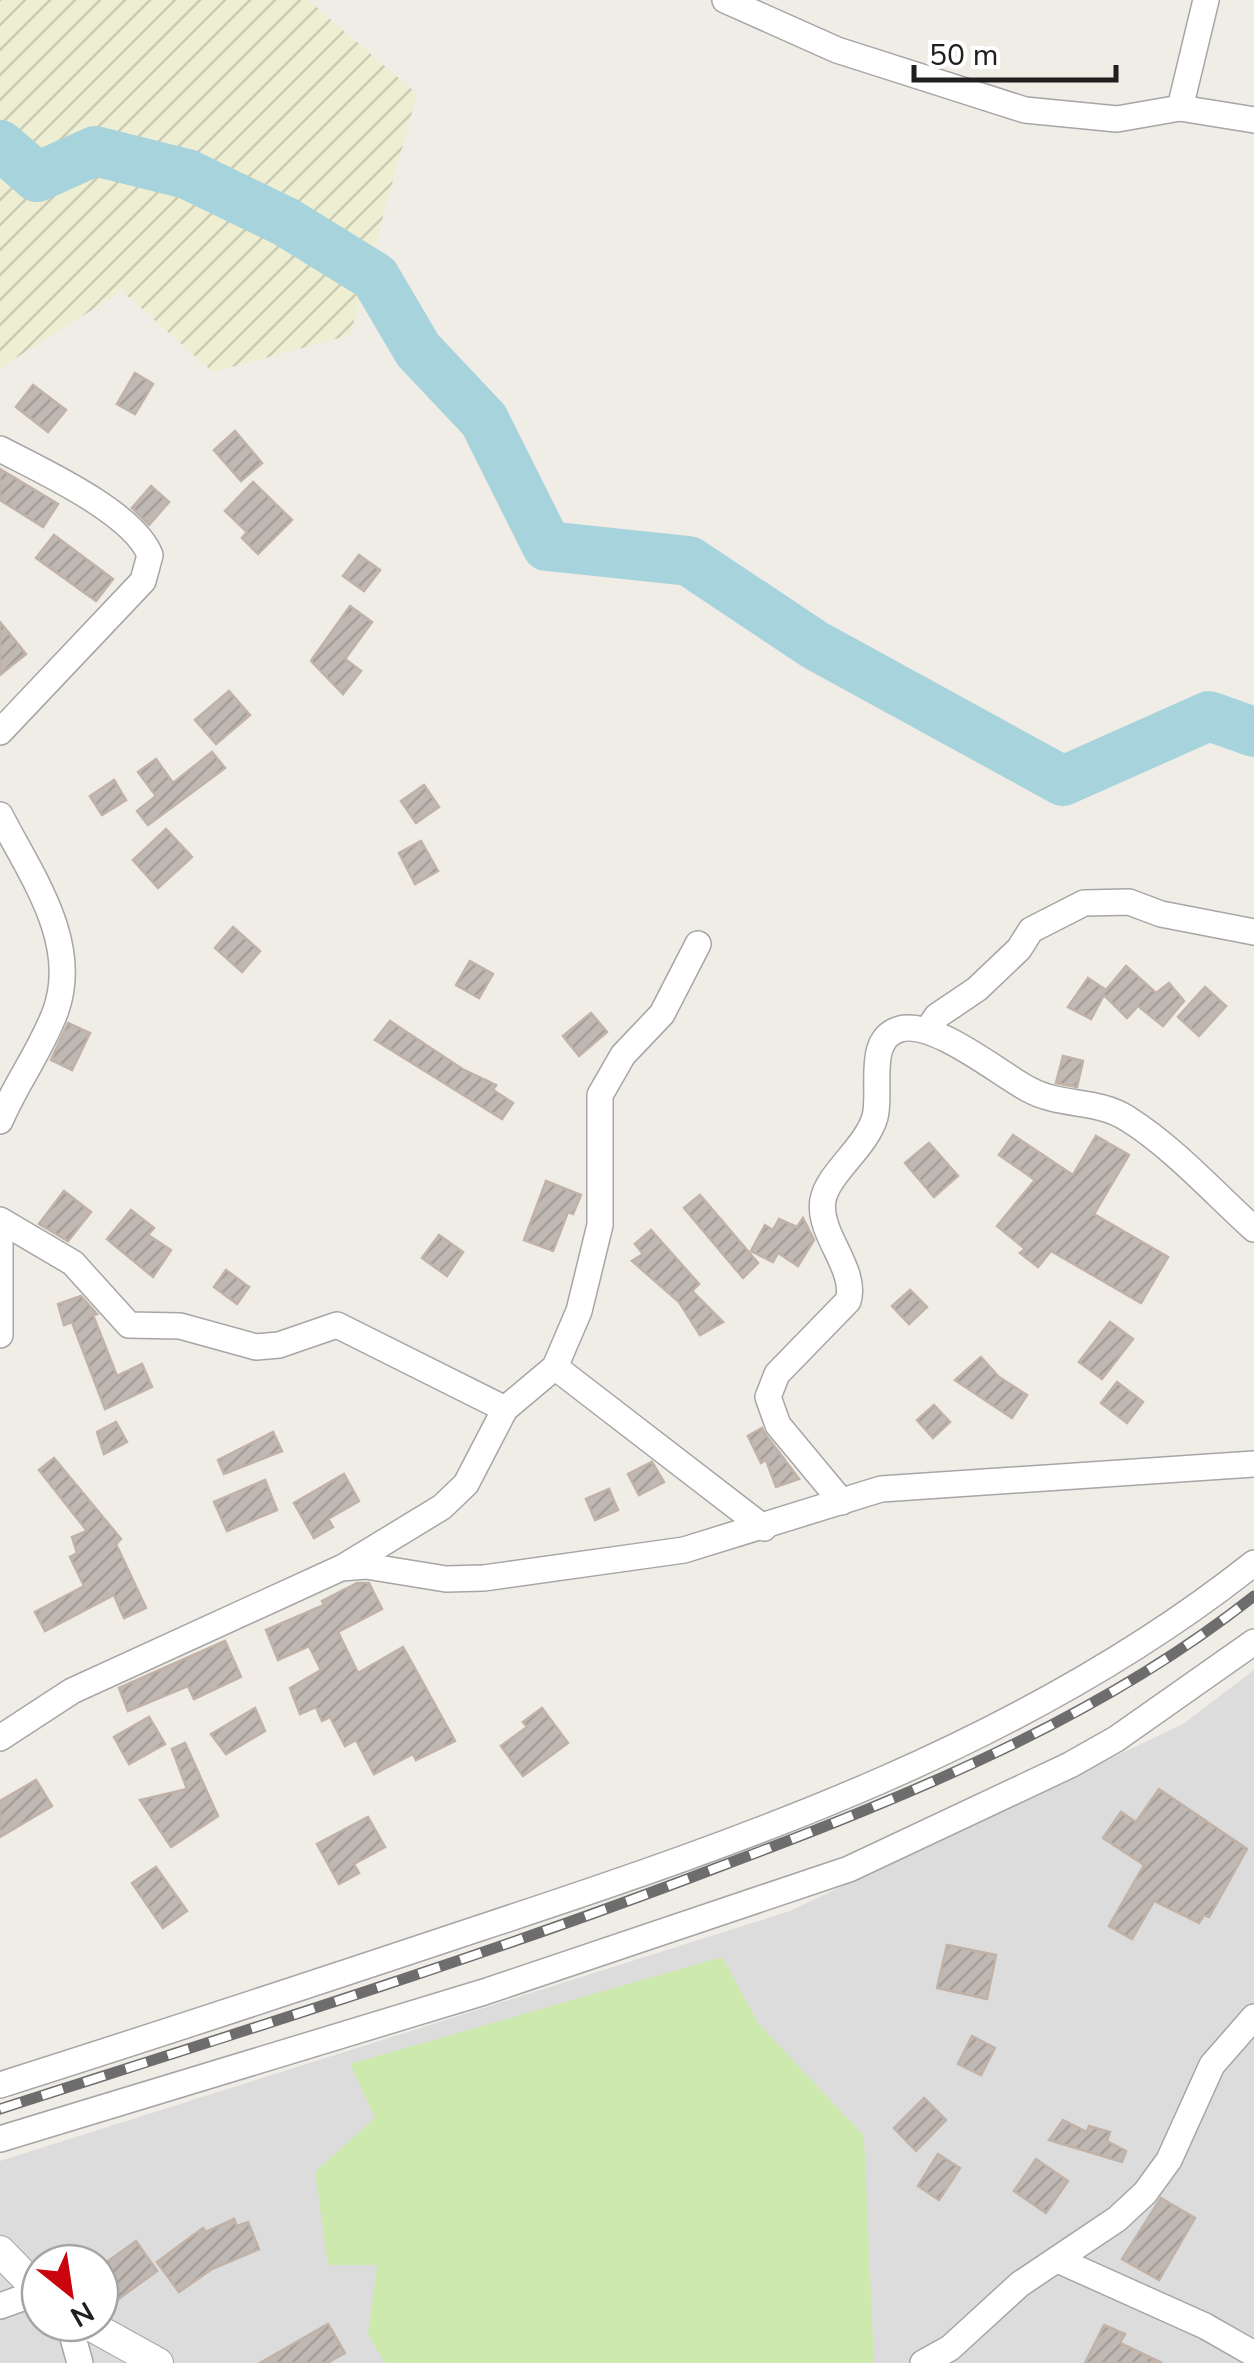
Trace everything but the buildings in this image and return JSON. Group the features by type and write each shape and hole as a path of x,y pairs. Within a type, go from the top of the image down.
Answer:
{"street":[{"path":"726,0 837,50 1025,110 1118,118 1180,108 1254,120"},
{"path":"1180,108 1206,0"},
{"path":"0,449 70,486 135,533 150,555 142,581 0,732"},
{"path":"0,815 50,912 64,961 56,1011 0,1121"},
{"path":"928,1029 936,1016 977,990 1019,949 1031,930 1084,903 1129,902 1161,914 1254,932"},
{"path":"0,1738 72,1691 341,1568 408,1530 454,1495 483,1456 505,1410 555,1367 579,1311 600,1225 600,1095 623,1055 662,1014 698,944"},
{"path":"842,1502 778,1426 771,1412 770,1384 848,1301 849,1284 822,1204 826,1190 862,1144 874,1119 878,1052 884,1039 897,1030 928,1029 1054,1102 1097,1106 1131,1120 1254,1229"},
{"path":"0,1220 73,1264 129,1326 180,1326 256,1347 279,1345 337,1325 505,1410"},
{"path":"0,1243 0,1335"},
{"path":"555,1367 764,1528"},
{"path":"341,1568 366,1566 431,1577 484,1578 650,1556 764,1528 882,1489 1254,1464"},
{"path":"0,2085 606,1887 780,1823 1040,1702 1161,1630 1254,1564"},
{"path":"0,2138 484,1992 849,1869 1070,1765 1116,1739 1254,1642"},
{"path":"923,2363 950,2348 1020,2284 1145,2194 1170,2160 1212,2065 1254,2018"},
{"path":"0,2251 20,2272"},
{"path":"1058,2260 1206,2326 1254,2354"},
{"path":"120,2342 158,2363"}],"shaded area":[{"path":"1254,1670 1254,2363 0,2363 0,2161 790,1911 1183,1724"}],"green space":[{"path":"0,0 308,0 417,94 350,335 213,372 122,291 0,368"},
{"path":"722,1957 758,2023 864,2136 874,2363 385,2363 368,2335 377,2265 328,2265 315,2172 375,2118 350,2064"}],"waterway":[{"path":"0,145 37,177 95,151 187,174 286,222 375,277 418,350 484,420 547,546 689,561 815,645 1063,781 1209,716 1254,732"}],"railway":[{"path":"0,2109 539,1933 857,1814 1064,1719 1193,1641 1254,1596"}]}
